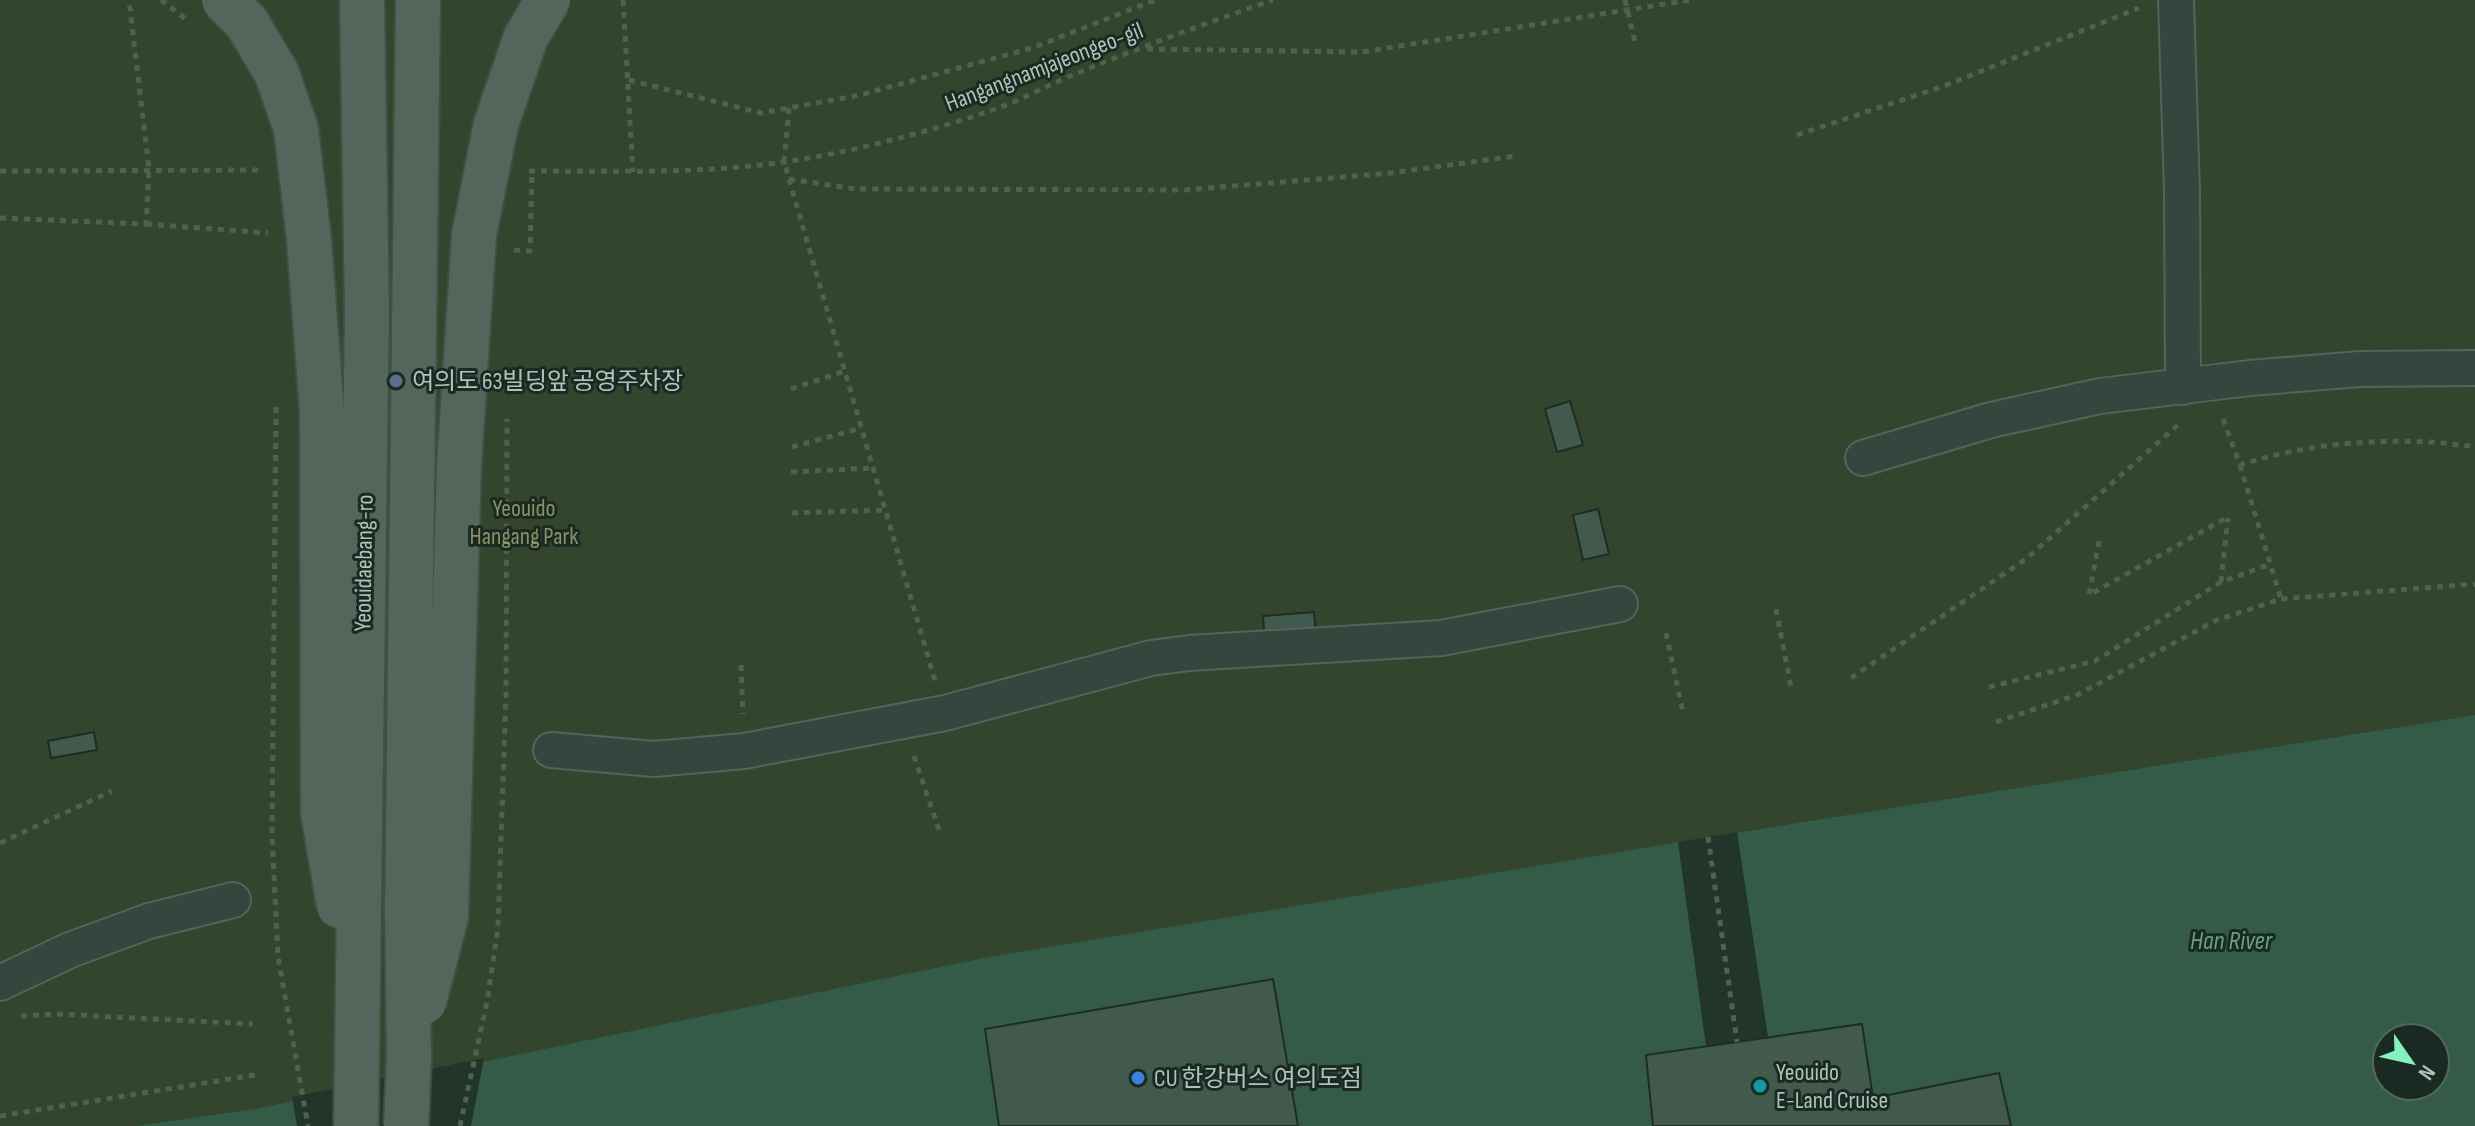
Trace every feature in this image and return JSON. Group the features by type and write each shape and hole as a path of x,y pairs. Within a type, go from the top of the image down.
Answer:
{"main road":[{"name":"Yeouidaebang-ro","path":"356,1126 367,312 362,0"},
{"path":"406,1126 418,0"},
{"path":"409,1059 446,917 459,465 474,235 496,124 526,37 548,0"},
{"path":"207,11 247,23 277,74 296,129 309,240 322,413 323,812 358,1013"}],"street":[{"path":"2160,3 2182,192 2197,385"},
{"path":"1863,458 1991,420 2100,396 2360,369 2475,368"},
{"path":"551,750 654,759 744,751 945,713 1151,658 1441,638 1620,604"},
{"path":"0,983 70,950 149,921 233,900"}],"path":[{"path":"0,218 146,224 149,169 129,0"},
{"path":"161,0 207,11"},
{"path":"623,0 629,80 761,113 860,95 1032,48 1155,0"},
{"name":"Hangangnamjajeongeo-gil","path":"629,80 633,172 784,162 904,136 992,111 1069,77 1273,0"},
{"path":"1625,0 1636,46"},
{"path":"1142,49 1362,52 1690,0"},
{"path":"1797,135 1944,86 2160,3"},
{"path":"789,108 784,162 945,713"},
{"path":"789,179 855,189 1185,190 1391,173 1516,156"},
{"path":"0,171 149,169"},
{"path":"509,260 510,244"},
{"path":"791,389 845,371"},
{"path":"2197,385 2240,465 2281,599"},
{"path":"1851,678 2026,559 2181,422 2197,385"},
{"path":"277,401 272,850 278,957 308,1126"},
{"path":"460,1126 487,1002 498,927 506,695 507,416"},
{"path":"792,447 862,428"},
{"path":"2240,465 2281,454 2350,443 2409,441 2475,446"},
{"path":"791,472 873,468"},
{"path":"792,513 886,510"},
{"path":"2099,541 2089,595 2228,517 2221,582"},
{"path":"1989,687 2095,661 2221,582 2271,564"},
{"path":"1996,722 2077,695 2217,620 2281,599 2475,584"},
{"path":"1776,609 1791,687"},
{"path":"1666,633 1683,712"},
{"path":"741,665 744,751"},
{"path":"903,721 939,830"},
{"path":"0,843 112,791"},
{"path":"1708,837 1737,1042"},
{"path":"14,1017 55,1014 253,1024"},
{"path":"0,1116 255,1075"}],"green space":[{"name":"Yeouido Hangang Park","path":"0,0 2475,0 2475,715 1678,842 988,957 254,1109 135,1126 0,1126"}],"water":[{"name":"Han River","path":"2475,715 2475,1126 135,1126 254,1109 988,957 1678,842"}],"pier":[{"path":"1737,832 1768,1037 1706,1046 1678,842"},
{"path":"484,1058 471,1126 297,1126 292,1097"}],"building":[{"path":"1570,401 1583,445 1557,452 1545,409"},
{"path":"1598,509 1609,554 1583,560 1573,515"},
{"path":"1314,612 1316,637 1265,641 1263,616"},
{"path":"94,732 97,750 51,758 48,741"},
{"path":"1273,979 1298,1126 999,1126 985,1029"},
{"name":"Yeouido E-Land Cruise","path":"1862,1024 1873,1098 1999,1073 2011,1126 1653,1126 1646,1055"}],"place":[{"name":"여의도 63빌딩앞 공영주차장","path":"396,381"},
{"name":"CU 한강버스 여의도점","path":"1138,1078"},
{"name":"Yeouido E-Land Cruise","path":"1760,1086"}]}
